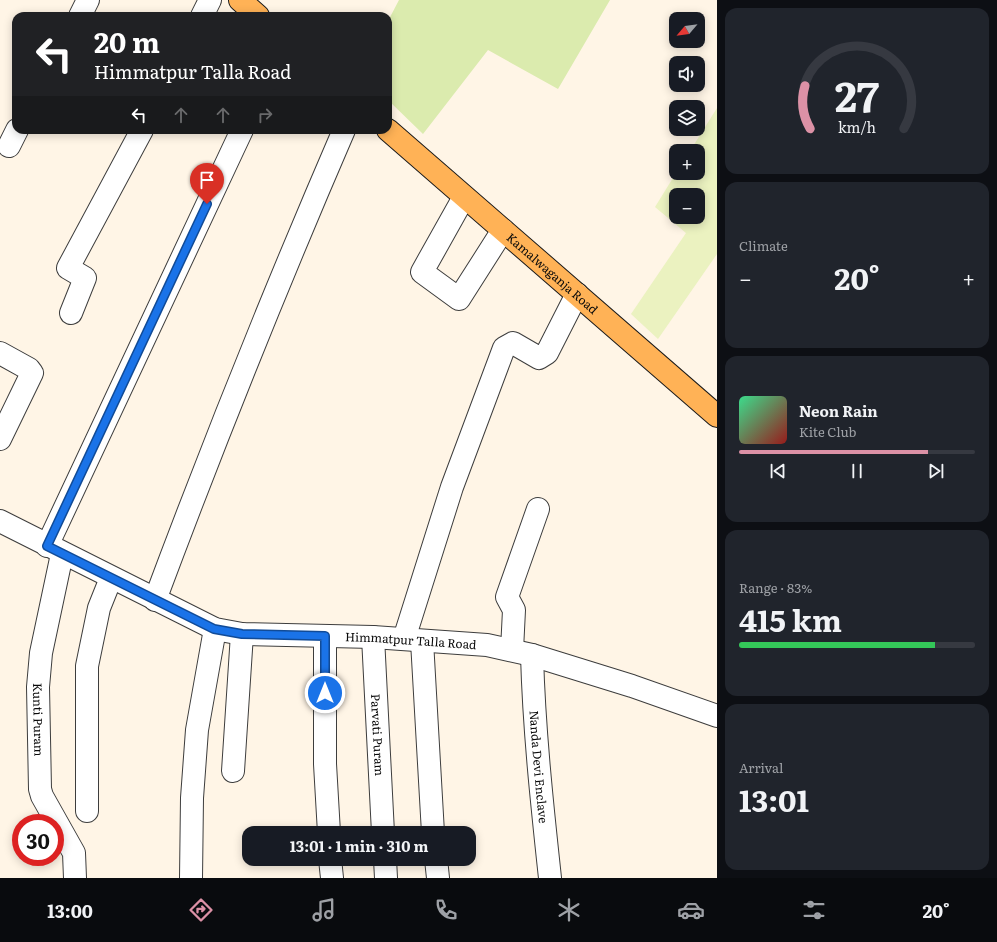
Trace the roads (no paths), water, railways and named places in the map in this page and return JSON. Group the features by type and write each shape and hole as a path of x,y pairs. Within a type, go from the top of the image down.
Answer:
{"main road":[{"path":"240,0 254,12"},
{"name":"Kamalwaganja Road","path":"392,134 717,416"}],"street":[{"path":"82,12 88,0"},
{"path":"204,12 210,0"},
{"path":"71,313 85,278 68,268 140,134"},
{"name":"Kunti Puram","path":"75,878 74,853 42,796 40,789 38,687 41,653 55,550 240,134"},
{"path":"155,600 196,491 280,279 342,134"},
{"path":"464,197 422,272 458,299 503,230"},
{"path":"432,826 413,640 452,487 504,348 513,343 539,358 547,353 577,294"},
{"path":"0,353 30,369 32,373 0,439"},
{"name":"Nanda Devi Enclave","path":"538,509 507,596 514,610 533,697 542,810 550,878"},
{"name":"Himmatpur Talla Road","path":"0,521 214,629 242,634 373,637 487,645 522,652 632,686 717,716"},
{"path":"87,811 87,666 99,608 111,578"},
{"path":"191,878 192,798 197,730 214,629"},
{"path":"234,771 242,634"},
{"path":"325,636 325,764 329,826"},
{"name":"Parvati Puram","path":"373,637 383,826"},
{"path":"331,866 332,878"},
{"path":"385,866 386,878"},
{"path":"437,866 438,878"}]}
